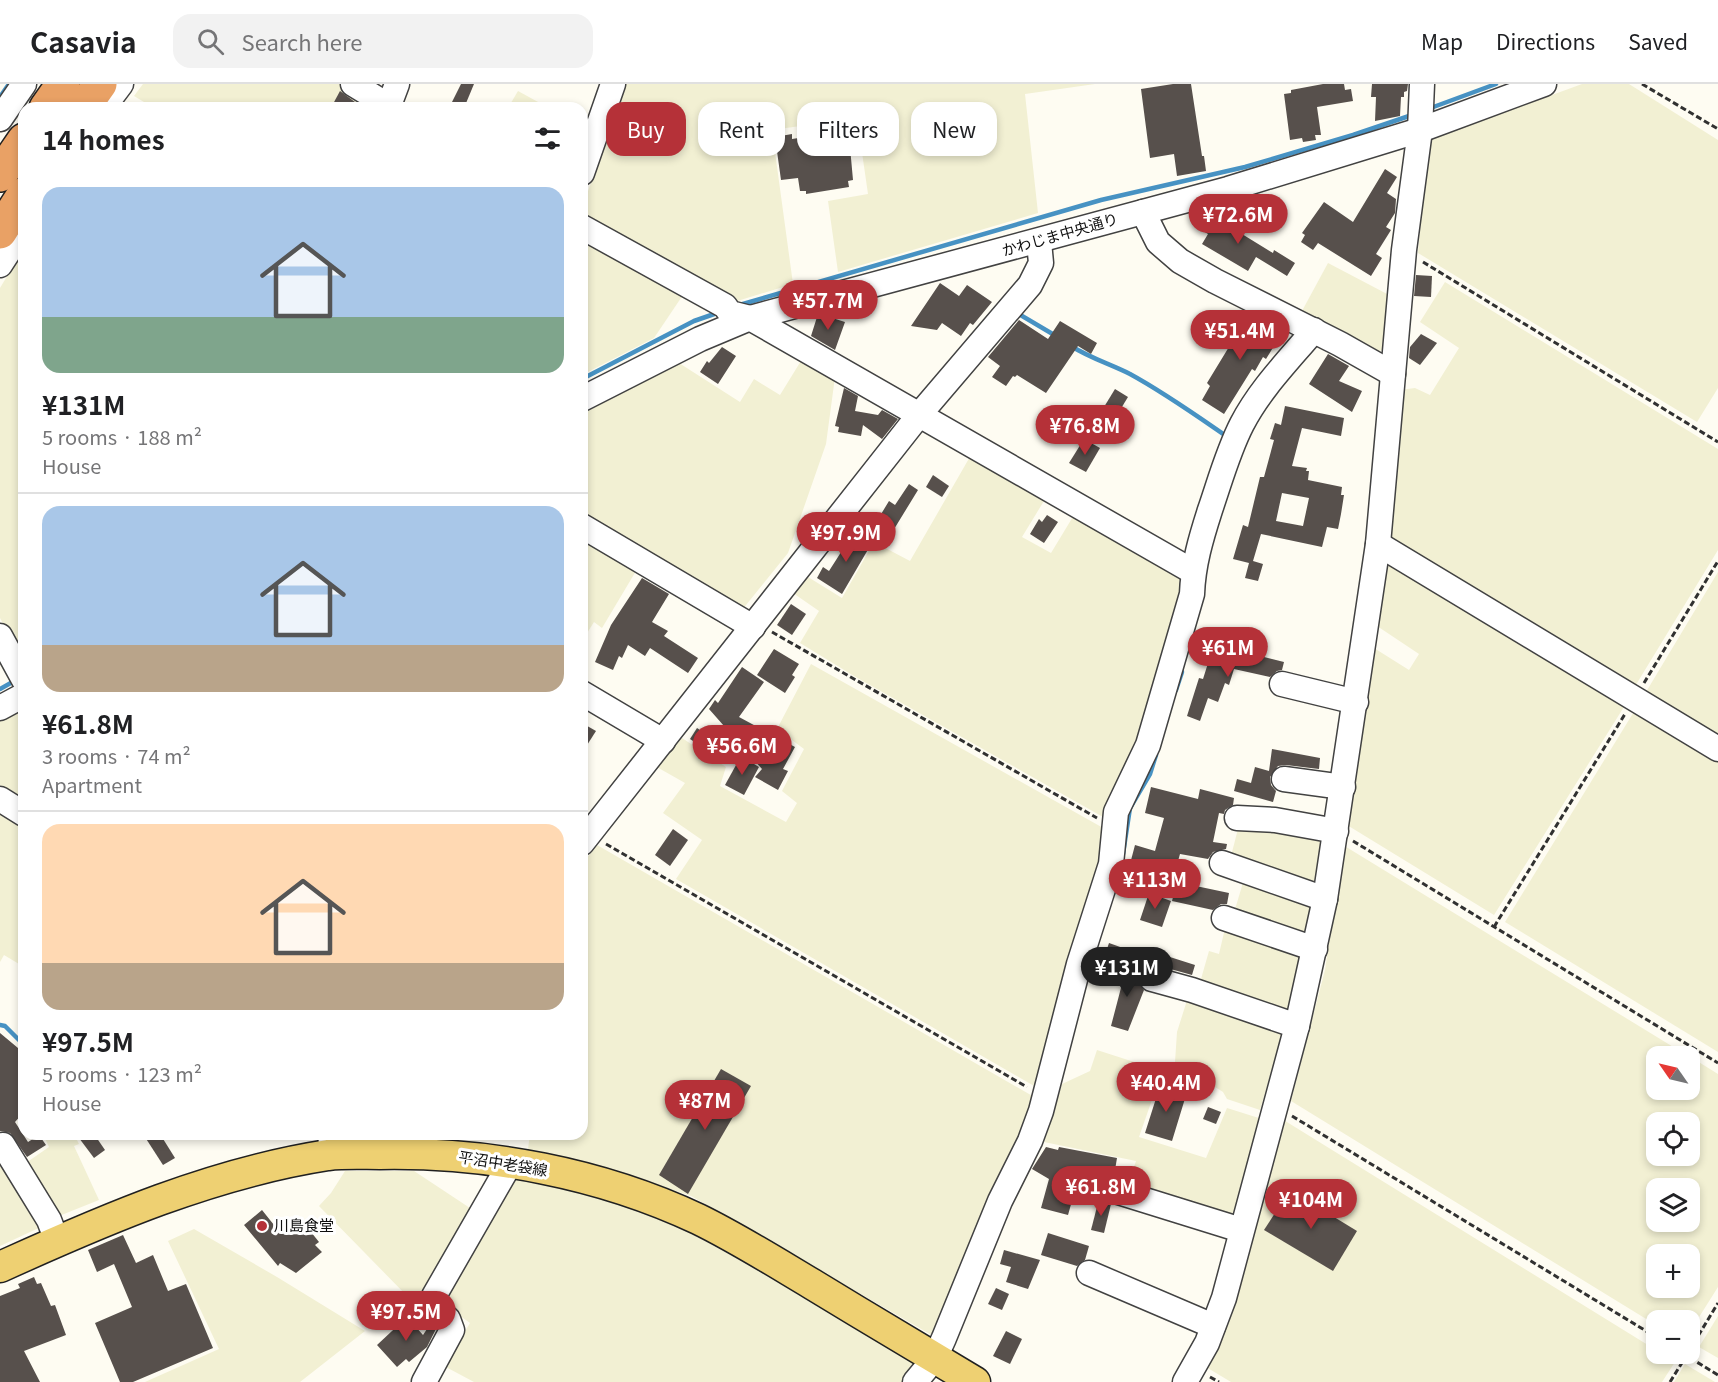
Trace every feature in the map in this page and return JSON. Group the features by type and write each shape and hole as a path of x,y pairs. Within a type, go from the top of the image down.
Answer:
{"highway":[{"path":"50,102 63,84"},
{"path":"88,102 100,84"},
{"path":"0,175 18,149"},
{"path":"0,232 18,204"}],"main road":[{"name":"平沼中老袋線","path":"0,1267 123,1213 219,1179 331,1144 401,1154 460,1156 511,1162 618,1188 698,1220 784,1268 975,1382"}],"street":[{"path":"0,119 24,84"},
{"path":"108,102 121,84"},
{"path":"353,84 391,99"},
{"path":"588,156 613,84"},
{"path":"1185,1382 1207,1343 1224,1298 1297,1026 1325,899 1378,544 1404,250 1420,130 1422,84"},
{"name":"かわじま中央通り","path":"588,396 700,339 735,312 1039,242 1228,189 1420,130 1544,84"},
{"path":"1143,212 1158,242 1180,261 1314,330 1393,374"},
{"path":"588,230 1192,571"},
{"path":"0,265 18,237"},
{"path":"588,835 919,415 1030,285 1041,262 1039,242"},
{"path":"915,1382 935,1358 1004,1192 1030,1141 1046,1098 1079,964 1111,864 1116,812 1148,745 1192,594 1192,571 1230,450 1242,423 1270,382 1314,330"},
{"path":"588,529 755,625"},
{"path":"1378,544 1718,749"},
{"path":"0,636 18,669"},
{"path":"1282,684 1356,702"},
{"path":"588,697 663,741"},
{"path":"0,708 18,698"},
{"path":"1284,779 1343,787"},
{"path":"0,799 18,810"},
{"path":"1237,818 1275,820 1336,831"},
{"path":"1222,863 1325,899"},
{"path":"1224,918 1315,949"},
{"path":"1152,979 1192,990 1297,1026"},
{"path":"3,1145 49,1220 57,1241"},
{"path":"424,1382 452,1330 448,1319 434,1306 434,1296 511,1162"},
{"path":"1109,1189 1241,1230"},
{"path":"1089,1273 1213,1326"}],"path":[{"path":"1642,84 1718,129"},
{"path":"1404,250 1718,442"},
{"path":"1494,927 1718,561"},
{"path":"755,625 1115,827"},
{"path":"1336,831 1718,1063"},
{"path":"588,841 1046,1098"},
{"path":"1275,1105 1646,1331"},
{"path":"1700,1333 1718,1303"},
{"path":"1700,1362 1718,1375"},
{"path":"1670,1382 1681,1364"}],"shaded area":[{"path":"143,84 343,84 372,102 144,102 134,96"},
{"path":"626,84 1095,84 1025,94 1038,213 838,272 828,201 868,194 862,156 899,156 899,102 797,102 797,126 785,128 785,102 698,102 698,156 776,156 793,284 734,302 588,219 588,191 606,140 606,156 686,156 686,102 620,102"},
{"path":"1582,84 1629,84 1718,140 1718,388 1697,422 1418,253 1427,150 1432,139"},
{"path":"518,91 538,102 512,102"},
{"path":"588,236 685,292 654,338 588,372"},
{"path":"18,258 18,652 0,618 0,288"},
{"path":"1328,263 1389,295 1387,346 1377,353 1302,311"},
{"path":"1445,282 1718,449 1718,550 1634,688 1395,543 1389,531 1401,428 1400,390 1415,388 1430,395 1459,348 1420,322"},
{"path":"804,356 835,377 826,444 788,553 742,610 588,516 588,411 679,363 740,402 754,379 780,395"},
{"path":"971,455 1047,496 1022,537 1051,553 1074,515 1186,578 1129,769 1103,817 800,643 819,611 793,593 808,577 842,598 874,542 910,561"},
{"path":"588,542 636,571 602,628 594,622 588,632"},
{"path":"1390,558 1627,702 1494,915 1347,825 1374,648 1409,670 1419,654 1377,626 1384,565"},
{"path":"1718,572 1718,736 1646,692"},
{"path":"811,664 1105,829 1098,875 1067,960 1041,1090 676,879 702,840 663,813 685,783 655,766 682,738 726,767 720,786 786,822 797,803 782,791 804,749 777,729"},
{"path":"1635,710 1718,760 1718,1052 1505,922"},
{"path":"18,711 18,796 0,785 0,721"},
{"path":"0,811 18,822 18,963 4,955 0,962"},
{"path":"1240,821 1327,835 1318,890 1230,860"},
{"path":"597,845 1036,1098 981,1218 935,1337 691,1196 617,1171 528,1149 529,1140 588,1140 588,856"},
{"path":"1343,845 1672,1046 1646,1046 1646,1100 1700,1100 1700,1063 1718,1074 1718,1287 1700,1316 1700,1310 1646,1310 1646,1319 1291,1101 1325,970"},
{"path":"1245,876 1316,902 1309,941 1233,916"},
{"path":"1226,924 1308,951 1291,1019 1199,986 1209,951 1219,954"},
{"path":"1189,994 1284,1028 1260,1110 1227,1099 1223,1092 1175,1062 1177,1032"},
{"path":"1097,1050 1162,1071 1139,1137 1206,1158 1227,1108 1262,1119 1237,1222 1127,1188 1136,1161 1044,1142 1062,1084 1090,1071"},
{"path":"1282,1119 1646,1344 1646,1364 1674,1364 1662,1382 1231,1382 1206,1367"},
{"path":"46,1140 77,1140 79,1144 74,1146 99,1200 54,1218 23,1165 49,1147"},
{"path":"0,1151 43,1226 0,1246"},
{"path":"345,1171 414,1171 476,1212 434,1281 411,1300 319,1206 331,1193"},
{"path":"518,1175 650,1211 762,1272 919,1366 902,1382 474,1382 444,1366 470,1323 446,1306 446,1299"},
{"path":"194,1229 365,1331 300,1382 145,1382 219,1349 168,1241"},
{"path":"1718,1316 1718,1358 1700,1348"},
{"path":"1685,1364 1715,1382 1674,1382"}],"building":[{"path":"461,84 474,84 466,102 452,102"},
{"path":"1191,84 1206,171 1177,176 1174,154 1150,158 1141,89"},
{"path":"1323,84 1344,84 1345,90 1351,89 1353,101 1317,107 1321,135 1315,135 1316,140 1303,142 1302,138 1290,140 1284,94 1291,93 1291,90"},
{"path":"1372,84 1408,84 1404,97 1401,97 1400,116 1375,121 1376,97 1371,97"},
{"path":"340,91 355,102 334,102"},
{"path":"792,134 792,139 797,138 797,156 851,156 853,180 848,181 849,187 806,194 806,191 800,191 798,178 781,180 778,156 785,156 785,135"},
{"path":"1385,169 1397,177 1387,193 1396,199 1395,213 1386,227 1391,230 1376,254 1382,258 1371,276 1318,243 1313,250 1301,242 1305,235 1302,233 1324,202 1353,222"},
{"path":"1203,210 1273,253 1274,250 1295,263 1287,276 1256,257 1248,271 1202,244 1208,234 1192,224"},
{"path":"1416,275 1432,276 1431,297 1414,296"},
{"path":"940,283 959,296 967,285 992,302 973,325 970,323 961,336 942,323 937,330 911,326"},
{"path":"1241,310 1278,332 1273,339 1277,341 1266,359 1263,357 1255,371 1252,369 1224,414 1202,400 1210,386 1207,383 1235,337 1232,335 1242,318 1238,316"},
{"path":"826,316 845,322 835,350 811,336 817,317 825,320"},
{"path":"1019,320 1048,339 1060,321 1097,343 1091,354 1078,346 1046,393 1017,375 1013,376 1006,386 992,377 1000,366 988,357"},
{"path":"1421,334 1437,343 1420,365 1409,358 1410,347"},
{"path":"722,347 736,356 718,384 700,372 707,361 709,363"},
{"path":"1328,354 1349,366 1339,381 1362,391 1352,412 1309,384"},
{"path":"844,388 858,396 855,411 878,415 882,410 898,419 882,439 863,425 861,436 838,432 839,427 835,426"},
{"path":"1115,389 1128,397 1117,415 1104,407"},
{"path":"1285,406 1344,418 1341,436 1302,428 1292,466 1307,468 1308,480 1342,487 1341,495 1344,495 1338,529 1327,527 1322,547 1261,534 1253,561 1263,564 1258,581 1245,578 1249,563 1233,559 1243,525 1248,527 1260,477 1264,477 1274,440 1270,439 1275,423 1281,425","holes":["1282,493 1309,498 1303,526 1276,521"]},
{"path":"1084,439 1100,448 1086,472 1069,463"},
{"path":"933,475 949,486 942,497 926,487"},
{"path":"909,484 918,490 888,539 872,529 889,501 895,505"},
{"path":"1047,515 1058,522 1044,543 1030,534 1039,519 1042,522"},
{"path":"858,531 873,541 842,594 817,578 823,567 829,571 852,535 854,537"},
{"path":"642,578 669,594 652,622 668,631 664,636 698,658 688,673 650,648 645,656 628,645 622,658 619,656 613,670 595,662 611,625"},
{"path":"791,604 806,614 792,635 777,625"},
{"path":"774,649 799,664 792,675 795,677 785,693 757,675"},
{"path":"1232,649 1284,662 1282,670 1270,677 1234,669 1229,685 1225,683 1218,702 1208,698 1200,721 1187,716 1199,678 1203,679 1209,660 1228,666"},
{"path":"742,667 764,682 739,717 795,747 783,769 788,771 778,790 755,777 762,769 709,709 715,700 718,703"},
{"path":"588,726 596,731 588,744"},
{"path":"697,728 709,736 702,747 690,739"},
{"path":"1272,749 1320,758 1319,769 1278,766 1270,777 1271,785 1276,791 1273,802 1234,791 1237,779 1251,783 1255,767 1269,771"},
{"path":"741,756 759,767 744,795 725,785"},
{"path":"1151,787 1198,799 1200,789 1234,798 1233,805 1225,810 1224,814 1219,813 1213,842 1227,844 1226,849 1213,852 1208,859 1180,854 1174,875 1130,864 1135,845 1155,851 1164,818 1145,813"},
{"path":"673,829 688,840 670,866 655,855"},
{"path":"1177,882 1229,893 1227,904 1221,904 1213,910 1172,901"},
{"path":"1149,893 1171,901 1162,927 1140,920"},
{"path":"1109,943 1123,948 1117,966 1103,961"},
{"path":"1148,950 1195,965 1192,975 1156,965 1143,967"},
{"path":"1121,965 1140,972 1138,982 1144,990 1128,1031 1111,1026 1122,984 1116,982"},
{"path":"0,1033 18,1048 18,1119 15,1122 18,1127 18,1140 28,1142 42,1140 46,1145 27,1157 10,1133 0,1131"},
{"path":"721,1069 751,1086 688,1194 659,1175"},
{"path":"1166,1085 1187,1092 1172,1141 1145,1133 1159,1089 1164,1090"},
{"path":"1208,1107 1221,1112 1216,1124 1203,1119"},
{"path":"80,1140 98,1140 105,1150 94,1158"},
{"path":"147,1140 164,1140 175,1158 163,1165"},
{"path":"1046,1147 1058,1150 1059,1147 1117,1158 1114,1176 1106,1175 1099,1179 1079,1176 1068,1215 1041,1208 1049,1179 1032,1169"},
{"path":"1290,1190 1357,1231 1333,1271 1264,1230"},
{"path":"1099,1199 1111,1204 1104,1233 1091,1230"},
{"path":"262,1210 274,1225 282,1219 288,1226 299,1217 319,1242 315,1245 322,1252 296,1273 280,1263 278,1266 244,1225"},
{"path":"1048,1233 1089,1246 1085,1260 1077,1266 1041,1255"},
{"path":"123,1235 136,1263 153,1255 168,1291 186,1284 213,1348 133,1382 120,1382 95,1323 132,1307 114,1264 97,1272 88,1250"},
{"path":"1004,1250 1040,1260 1028,1289 1006,1282 1011,1267 1000,1264"},
{"path":"34,1277 37,1284 41,1283 51,1306 55,1305 66,1335 24,1351 40,1382 0,1382 0,1296 20,1288 18,1284"},
{"path":"996,1288 1009,1294 1002,1310 988,1304"},
{"path":"407,1317 423,1335 431,1323 436,1329 427,1347 409,1362 406,1359 397,1367 377,1345"},
{"path":"1006,1331 1022,1339 1010,1364 993,1356"}],"waterway":[{"path":"0,97 9,84"},
{"path":"1428,109 1496,84"},
{"path":"736,306 1101,200 1245,167 1412,115"},
{"path":"588,376 694,321 720,312"},
{"path":"1017,313 1056,336"},
{"path":"1071,346 1143,381 1229,438"},
{"path":"1176,690 1182,672"},
{"path":"0,689 16,680"},
{"path":"1123,854 1130,808 1150,774 1156,755"},
{"path":"0,1025 5,1026 18,1039"}],"place":[{"name":"川島食堂","path":"262,1226"}]}
